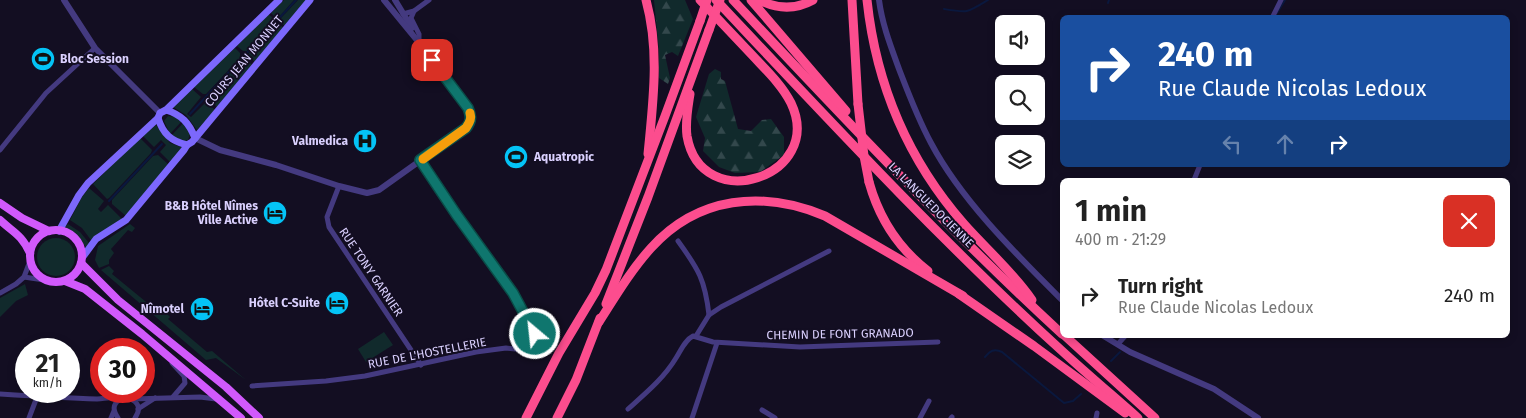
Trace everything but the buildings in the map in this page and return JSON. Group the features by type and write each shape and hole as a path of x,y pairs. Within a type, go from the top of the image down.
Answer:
{"highway":[{"path":"643,174 655,86 653,36 646,0"},
{"path":"692,76 686,118 687,136 693,152 703,166 721,178 742,182 765,176 784,160 792,146 796,130 791,102 771,75 700,0"},
{"path":"526,418 559,353 595,293 606,270 707,0"},
{"name":"LA LANGUEDOCIENNE","path":"716,0 903,196 968,261 1061,350 1138,418"},
{"path":"557,418 576,380 648,197 720,0"},
{"name":"LA LANGUEDOCIENNE","path":"733,0 960,236 1060,331"},
{"path":"751,0 882,156"},
{"path":"759,0 769,5 793,8 813,0"},
{"path":"852,0 858,104 864,156 874,200 883,219 903,248 921,266 1131,418"},
{"path":"866,0 872,41 882,77 897,120 918,162 950,207 1022,285 1040,313"},
{"path":"599,322 642,258 670,229 708,209 750,200 784,202 825,216 963,296"},
{"name":"LA LANGUEDOCIENNE","path":"1067,338 1155,418"}],"main road":[{"name":"COURS JEAN MONNET","path":"59,231 78,195 88,183 279,0"},
{"name":"COURS JEAN MONNET","path":"187,145 192,142 310,0"},
{"path":"0,220 16,232 26,243 36,272 44,280 65,281 78,270 81,260 96,239 128,217 187,145 168,137 161,114 180,115 188,123 195,138"},
{"path":"0,203 22,218 49,231 59,231 68,234 76,240 80,248 81,260 118,300 226,388 259,418"},
{"path":"30,257 36,239 49,231"},
{"path":"65,281 85,289 160,349 241,418"}],"street":[{"path":"64,0 95,48 161,114"},
{"path":"195,138 220,150 276,165 339,186 372,193 380,190 466,128 470,123 471,116 468,108 420,43 384,0"},
{"path":"395,0 420,43"},
{"path":"403,14 414,11 429,0"},
{"path":"879,0 887,35 912,106 932,145 971,202 1015,253 1060,298"},
{"path":"1274,15 1281,0"},
{"path":"414,11 411,18 419,34 420,43"},
{"path":"0,150 46,94 95,48"},
{"name":"RUE DE L'HOSTELLERIE","path":"252,386 326,382 365,376 476,352 506,348 524,350 532,346 537,340 513,293 420,160"},
{"name":"RUE TONY GARNIER","path":"339,186 327,217 329,227 421,365"},
{"path":"678,241 699,272 706,290 709,315"},
{"path":"628,410 657,384 671,366 686,341 690,337 696,336 709,315 829,251"},
{"path":"0,293 24,277 30,257"},
{"path":"24,277 44,280"},
{"name":"CHEMIN DE FONT GRANADO","path":"696,336 717,342 800,347 938,342"},
{"path":"1107,338 1130,352 1214,389 1258,418"},
{"path":"1118,344 1123,338"},
{"path":"692,418 717,342"},
{"path":"160,349 185,378 185,383 172,398"},
{"path":"0,394 15,395"},
{"path":"155,398 200,397 219,399"},
{"path":"920,418 929,401"},
{"path":"29,418 35,403"},
{"path":"109,403 118,418"},
{"path":"111,418 118,403"},
{"path":"135,418 138,409 136,403"},
{"path":"138,409 147,403"},
{"path":"762,410 775,418"},
{"path":"923,412 926,418"}],"green space":[{"path":"284,0 294,0 276,18 271,13"},
{"path":"298,0 307,0 285,26 280,22 281,18"},
{"path":"654,0 685,0 693,19 678,56 672,52 665,55 670,78 668,84 659,78 659,51"},
{"path":"268,14 273,18 273,22 247,51 243,51 237,46"},
{"path":"274,23 284,28 255,62 248,56 249,53"},
{"path":"235,48 240,53 240,58 206,94 203,94 194,87"},
{"path":"245,58 252,65 217,107 208,98 209,95"},
{"path":"715,69 721,72 721,79 725,81 738,129 751,131 762,120 771,119 784,137 784,155 760,172 735,173 719,167 703,151 705,138 696,117 709,74"},
{"path":"192,89 201,97 187,114 191,117 206,102 215,110 197,130 186,115 173,107"},
{"path":"168,116 176,117 182,121 170,134 164,121"},
{"path":"184,122 190,134 188,140 185,141 171,136"},
{"path":"156,125 170,143 181,147 181,151 171,163 160,152 166,145 161,140 154,147 143,136"},
{"path":"140,138 152,150 151,153 107,199 93,184"},
{"path":"158,155 169,165 126,216 112,204 112,200 153,156"},
{"path":"89,188 104,201 98,209 101,212 108,205 122,219 91,240 82,228 70,220"},
{"path":"68,224 80,232 89,243 86,247 74,234 64,228"},
{"path":"130,224 135,228 132,232 128,230 111,249 114,253 109,260 109,264 99,268 95,260 98,246"},
{"path":"56,238 63,239 69,244 74,250 74,264 69,270 63,275 56,276 49,275 43,270 38,264 37,257 38,250 43,244 49,239"},
{"path":"109,266 114,271 112,274 162,315 166,313 170,317 168,319 207,352 212,351 246,380 216,358 206,360 101,270"},
{"path":"25,284 28,295 16,301 0,317 0,298"},
{"path":"384,332 393,345 366,362 358,349"}],"waterway":[{"path":"190,114 296,0"},
{"path":"944,9 967,11 988,0"},
{"path":"1277,13 1285,0"},
{"path":"109,201 162,144"},
{"path":"985,357 992,351 1002,352 1064,403 1073,401 1081,394"},
{"path":"1111,361 1120,352"}],"slow traffic":[{"path":"423,159 466,128 470,123 470,113"}],"place":[{"name":"Bloc Session","path":"43,59"},
{"name":"Valmedica","path":"365,141"},
{"name":"Aquatropic","path":"516,157"},
{"name":"B&B Hôtel Nîmes Ville Active","path":"275,213"},
{"name":"Hôtel C-Suite","path":"337,303"},
{"name":"Nîmotel","path":"202,309"}],"route":[{"path":"432,60 468,108 471,116 470,123 466,128 420,160 513,293 535,334"}]}
